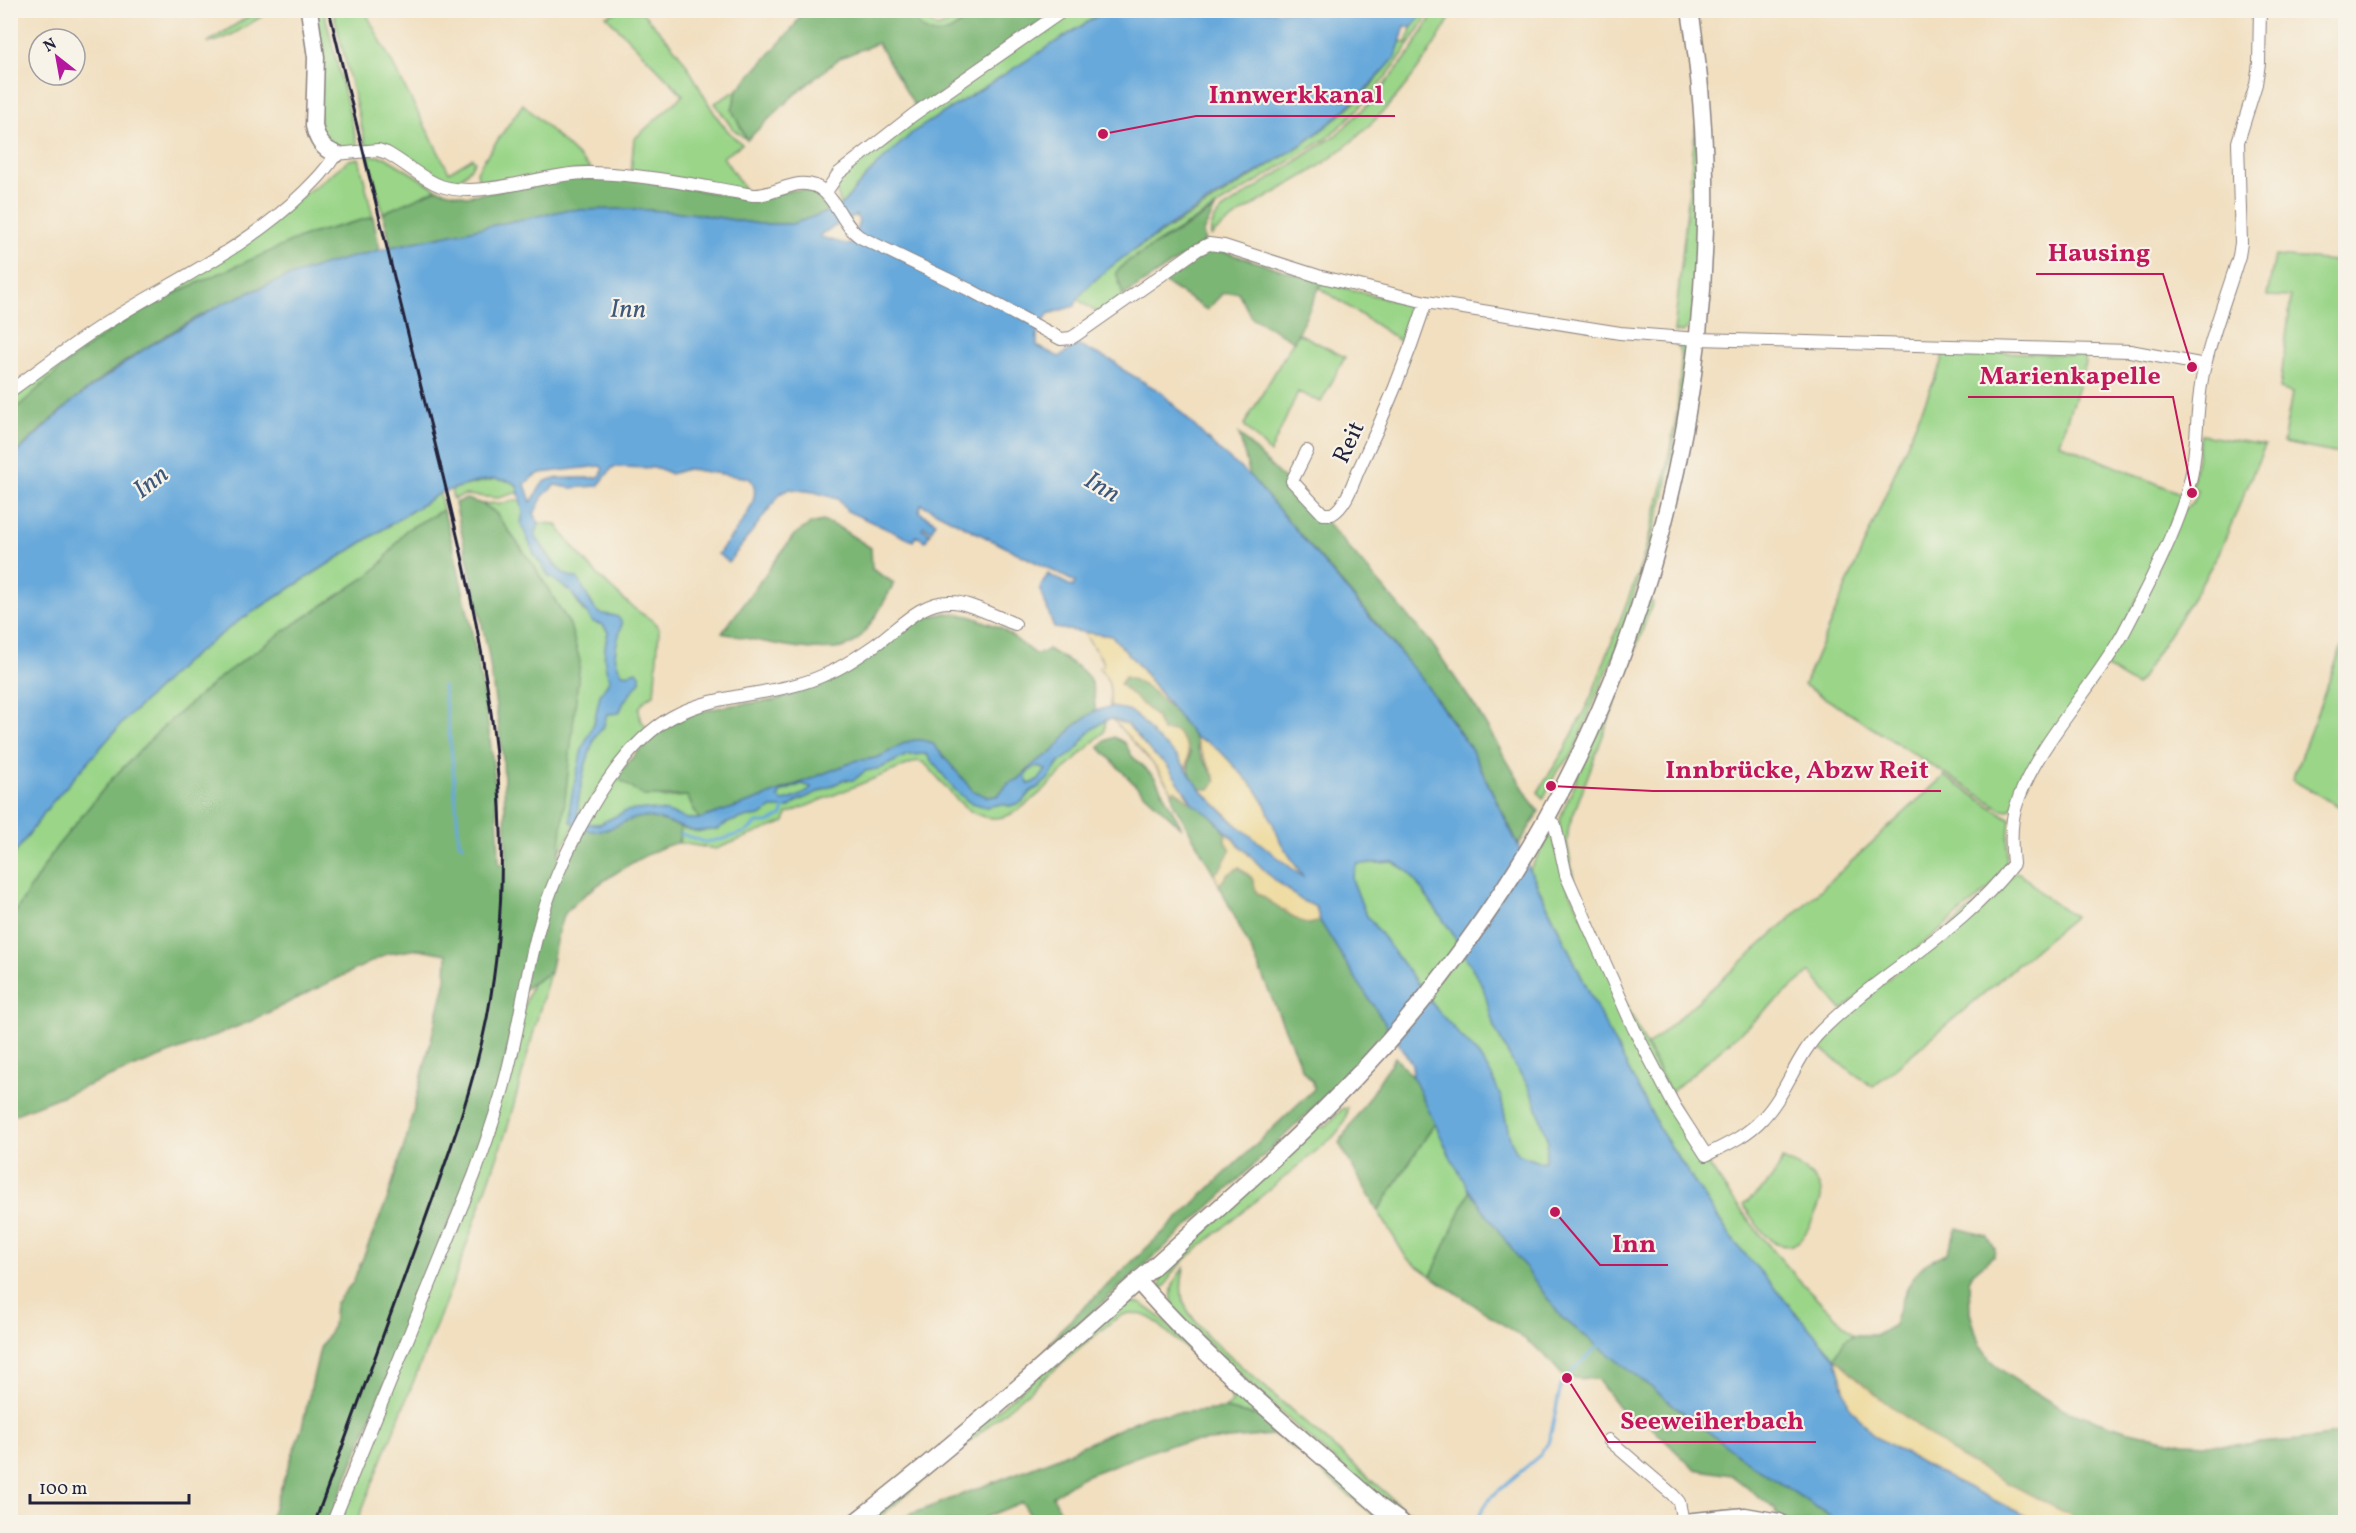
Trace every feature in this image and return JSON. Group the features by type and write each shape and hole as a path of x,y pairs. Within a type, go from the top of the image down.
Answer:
{"street":[{"path":"309,10 316,57 314,126 316,136 322,146 336,154 382,151 436,183 456,189 481,190 557,175 587,173 654,178 753,195 797,184 812,185 826,192 851,231 860,237 970,290 1061,339 1071,338 1161,273 1209,244 1224,246 1318,276 1426,302 1620,333 1698,339 2130,351 2205,365"},
{"path":"826,192 839,173 913,115 1064,10"},
{"path":"855,1522 1038,1371 1277,1156 1325,1108 1391,1038 1444,973 1510,879 1546,819 1610,687 1651,566 1677,462 1698,339 1702,300 1705,197 1701,105 1690,10"},
{"path":"1546,819 1555,825 1566,875 1634,1029 1675,1107 1706,1155 1733,1141 1765,1117 1807,1049 1821,1031 1979,904 2013,864 2012,826 2020,794 2048,744 2123,634 2159,560 2182,505 2194,459 2198,402 2205,365 2241,249 2238,142 2256,84 2259,63 2260,10"},
{"path":"10,391 102,325 229,252 255,234 291,204 326,170 336,154"},
{"name":"Reit","path":"1307,451 1292,481 1323,514 1332,514 1343,502 1381,424 1404,367 1426,302"},
{"path":"333,1522 493,1124 507,1076 538,928 577,833 628,753 651,731 674,716 735,697 786,688 816,679 876,645 893,630 932,604 949,601 960,603 1015,624"},
{"path":"1138,1281 1217,1363 1380,1507 1401,1522"},
{"path":"1609,1440 1673,1495 1678,1502 1683,1522 1732,1516 1759,1517 1779,1522"}],"green space":[{"path":"257,11 271,11 224,38 207,43"},
{"path":"314,11 324,11 358,147 336,145 320,131"},
{"path":"333,11 365,11 449,172 472,158 475,161 461,178 447,182 441,181 387,148 366,145"},
{"path":"619,11 642,12 679,54 716,116 732,136 742,144 723,157 745,190 631,171 634,139 683,95 606,16"},
{"path":"803,11 909,11 923,29 939,34 956,27 972,11 1061,11 917,110 878,43 840,58 792,97 747,140 732,110 737,90 793,28"},
{"path":"909,11 919,11 937,28 947,24 962,11 972,11 956,27 939,34 923,29"},
{"path":"1068,11 1105,11 913,132 873,169 841,205 835,186 859,160 889,143 895,133"},
{"path":"1425,11 1435,11 1430,12 1383,81 1355,112 1324,140 1128,261 1123,296 1099,314 1076,298 1112,264 1302,145 1330,124 1384,71 1400,41 1407,43 1411,28"},
{"path":"1435,11 1454,11 1426,58 1394,100 1356,138 1335,155 1246,210 1211,236 1213,222 1222,210 1335,136 1368,105 1410,53"},
{"path":"737,90 732,110 747,140 732,128 715,103"},
{"path":"523,104 591,169 483,185 479,182 477,172 481,164"},
{"path":"1696,124 1700,199 1693,323 1683,332 1674,332"},
{"path":"368,155 385,157 437,189 383,213"},
{"path":"359,158 373,217 307,235 11,413 11,399 64,358 316,186 349,160"},
{"path":"569,178 644,180 747,199 793,190 806,190 819,195 833,210 792,224 759,224 690,213 634,209 566,210 391,247 383,213 437,189 467,196"},
{"path":"1215,209 1203,232 1205,242 1123,296 1116,272 1128,261"},
{"path":"373,217 380,250 322,266 259,288 176,329 99,380 50,420 11,458 11,413 68,362 119,324 175,293 307,235"},
{"path":"1211,248 1322,282 1294,341 1251,317 1238,292 1223,293 1207,310 1159,279"},
{"path":"2275,256 2335,261 2345,257 2345,455 2283,443 2292,393 2280,389 2291,297 2267,296"},
{"path":"1322,282 1415,306 1419,313 1408,346 1320,288"},
{"path":"1298,333 1345,357 1321,402 1298,392 1270,453 1244,425"},
{"path":"1675,343 1684,346 1689,360 1665,493 1621,638 1572,755 1557,771 1543,799 1538,792 1565,749 1591,697 1642,562 1665,476 1677,413 1681,362 1679,348"},
{"path":"1943,350 2083,355 2086,363 2059,443 2182,494 2148,577 2128,616 2083,694 2012,808 2008,810 2001,809 1804,685 1942,362"},
{"path":"1239,434 1330,526 1432,644 1475,707 1539,811 1519,845 1472,751 1447,713 1389,638 1250,476"},
{"path":"2201,435 2265,445 2219,553 2136,686 2105,667 2183,510 2194,501 2198,491 2192,486"},
{"path":"495,479 517,485 519,492 498,498 465,495 453,499 451,489"},
{"path":"440,493 443,510 406,530 382,563 369,575 224,674 163,727 111,780 55,849 11,919 11,859 49,806 124,721 184,663 237,622"},
{"path":"466,499 482,504 495,512 534,566 570,625 580,661 559,856 570,858 585,829 607,830 624,820 643,817 663,819 681,828 678,843 651,853 615,873 582,897 563,917 550,972 519,992 494,1112 329,1522 269,1522 302,1427 320,1348 333,1326 335,1304 353,1282 387,1200 406,1140 446,980 447,954 419,949 387,954 249,1022 11,1116 11,919 55,849 111,780 163,727 224,674 369,575 382,563 406,530 443,510 450,532 484,698 496,797 499,864 507,864 503,758 488,651 455,503"},
{"path":"521,501 523,513 521,524 549,576 571,592 583,611 603,625 608,632 604,656 610,679 600,695 594,723 582,749 575,824 558,856 570,625 534,566 495,512 482,504 506,503"},
{"path":"823,521 838,527 871,548 872,569 894,583 864,633 852,644 841,648 808,649 722,633 794,535 810,524"},
{"path":"539,523 556,524 603,580 635,609 652,620 659,630 654,695 647,698 639,708 640,719 647,728 624,750 578,819 578,803 584,770 595,736 603,728 607,714 619,713 624,702 640,681 640,675 636,671 628,674 622,673 618,667 615,655 622,623 612,615 601,614 595,609 590,600 561,572 535,536"},
{"path":"1647,602 1653,602 1569,826 1567,842 1575,888 1559,837 1560,820 1579,767"},
{"path":"946,613 970,616 1001,628 1035,654 1048,649 1077,666 1089,678 1092,686 1095,711 1072,728 1053,752 1036,762 1019,779 1009,783 997,796 987,797 973,791 933,744 919,740 906,742 878,757 858,760 757,800 699,819 687,796 644,796 616,777 656,734 683,718 700,712 796,694 841,671 903,627 921,619"},
{"path":"2345,638 2345,810 2292,780"},
{"path":"1125,677 1155,693 1183,721 1195,739 1199,753 1216,781 1211,789 1200,789 1193,780 1189,764 1190,752 1162,731 1156,717 1120,684"},
{"path":"1106,720 1104,732 1055,780 1014,813 1003,817 987,817 972,812 958,801 924,763 917,761 787,814 785,822 716,849 679,843 681,828 698,832 705,828 716,830 742,818 760,816 772,808 788,808 844,780 854,780 865,771 881,768 907,755 926,754 940,769 986,807 1001,804 1010,806 1022,802 1031,791 1048,779 1059,762 1075,751 1090,731"},
{"path":"1114,737 1125,743 1132,756 1155,778 1182,828 1136,786 1099,747"},
{"path":"1037,766 1047,769 1038,781 1029,784 1025,779 1028,772"},
{"path":"1944,776 2010,819 2006,864 1990,888 1842,1010 1810,972 1670,1093 1646,1047"},
{"path":"616,777 664,798 687,796 699,819 687,819 667,812 626,811 600,824 586,824"},
{"path":"802,784 811,787 810,790 783,802 778,797 781,792"},
{"path":"1174,790 1211,816 1226,833 1225,842 1231,849 1220,870 1214,874 1174,804 1172,791"},
{"path":"1550,834 1553,836 1565,881 1697,1147 1728,1193 1765,1241 1801,1282 1854,1335 1844,1341 1835,1358 1732,1239 1662,1133 1604,1023 1530,869"},
{"path":"1393,862 1409,872 1451,931 1484,987 1494,1027 1514,1065 1528,1085 1536,1104 1548,1142 1545,1161 1538,1162 1518,1154 1510,1139 1501,1098 1479,1056 1437,1010 1365,913 1352,879 1357,864"},
{"path":"1238,867 1309,924 1320,921 1389,1027 1323,1099 1218,1199 1042,1357 1059,1331 1314,1089 1313,1082 1303,1071 1253,954 1219,885"},
{"path":"2015,872 2021,874 2049,900 2075,916 1873,1087 1814,1044 1821,1035"},
{"path":"550,972 508,1126 455,1278 357,1522 337,1522 532,984"},
{"path":"1395,1057 1413,1077 1435,1123 1378,1211 1339,1143"},
{"path":"1347,1107 1343,1123 1333,1137 1189,1256 1172,1273 1167,1284 1160,1291 1161,1275 1166,1268 1318,1126 1325,1127 1342,1109"},
{"path":"1435,1123 1450,1156 1470,1190 1431,1276 1407,1259 1378,1211"},
{"path":"1782,1159 1800,1167 1810,1175 1821,1191 1820,1202 1806,1232 1799,1241 1786,1246 1777,1244 1767,1237 1743,1205 1771,1179"},
{"path":"1470,1190 1561,1317 1743,1459 1839,1522 1792,1522 1778,1516 1775,1509 1731,1475 1694,1469 1645,1421 1631,1423 1597,1379 1565,1378 1543,1353 1526,1340 1431,1276"},
{"path":"1957,1228 1987,1236 1995,1249 1994,1255 1973,1273 1969,1281 1970,1313 1980,1346 1990,1360 2009,1376 2060,1408 2125,1430 2183,1443 2233,1445 2299,1440 2345,1432 2345,1522 2083,1522 1962,1459 1877,1396 1835,1358 1844,1341 1854,1335 1877,1335 1894,1325 1913,1277 1926,1263 1946,1254"},
{"path":"1184,1268 1181,1290 1185,1306 1208,1337 1404,1509 1436,1522 1411,1522 1391,1509 1304,1434 1176,1313 1172,1300 1172,1289 1176,1278"},
{"path":"1132,1302 1142,1304 1156,1314 1244,1395 1391,1522 1381,1522 1282,1439 1271,1435 1270,1426 1261,1417 1225,1409 1231,1404 1232,1398 1217,1375 1151,1318 1131,1313 1111,1322 874,1522 864,1522 1119,1308"},
{"path":"1225,1409 1261,1417 1270,1426 1271,1435 1167,1445 1080,1478 1053,1496 1066,1522 1034,1522 1022,1502 974,1522 891,1522 1056,1458 1149,1415"}],"sand":[{"path":"1083,632 1112,636 1140,667 1174,712 1139,682 1125,677 1120,684 1156,717 1162,731 1175,731 1183,740 1188,751 1187,768 1141,720 1128,710 1110,707 1109,686 1099,668 1103,665 1103,661"},
{"path":"1112,719 1128,725 1151,752 1167,765 1193,804 1175,790 1172,791 1155,766"},
{"path":"1195,738 1208,742 1223,754 1255,788 1264,802 1281,842 1305,879 1252,839 1200,789 1210,789 1216,781"},
{"path":"1226,833 1278,882 1316,907 1320,921 1309,924 1298,920 1257,893 1252,878 1239,867 1227,875 1219,885 1214,874 1220,869 1231,849 1225,842"},
{"path":"1835,1358 1877,1396 1962,1459 2083,1522 2038,1522 1935,1471 1874,1436 1849,1406"}],"water":[{"path":"1105,11 1425,11 1411,28 1405,26 1391,63 1331,122 1302,144 1177,221 1108,269 1085,290 1075,306 1048,314 1037,334 1037,346 1059,357 1077,345 1115,362 1123,370 1161,392 1215,447 1250,476 1422,679 1472,751 1604,1023 1662,1133 1732,1239 1835,1358 1849,1406 1874,1436 1935,1471 2038,1522 1839,1522 1743,1459 1561,1317 1469,1190 1450,1156 1413,1077 1412,1064 1320,921 1316,907 1301,900 1269,875 1211,816 1193,804 1167,765 1151,752 1128,725 1112,719 1106,720 1090,731 1075,751 1059,763 1048,779 1031,791 1022,802 1010,806 1001,804 986,807 969,802 956,791 926,754 907,755 881,768 865,771 854,780 844,780 788,808 772,808 760,816 742,818 716,830 694,831 645,817 599,831 587,830 571,822 570,804 582,749 594,723 600,695 610,679 605,656 608,632 603,625 593,622 571,592 549,576 534,554 521,524 523,513 517,485 509,481 495,479 480,481 440,493 237,622 184,663 124,721 49,806 11,859 11,458 74,400 146,348 222,304 287,277 330,263 391,247 566,210 634,209 690,213 759,224 792,224 841,205 873,169 913,132","holes":["856,215 859,221 854,240 849,245 821,237 821,234","600,466 603,469 598,477 548,480 542,484 531,502 525,484 541,473","613,467 658,468 671,474 687,469 749,478 754,486 751,506 718,554 729,562 781,493 790,489 814,492 838,499 847,511 913,541 916,536 926,541 930,533 922,528 924,526 931,531 936,522 919,512 921,504 1075,582 1073,587 1048,574 1040,588 1054,628 1112,636 1140,667 1195,738 1208,742 1223,754 1255,788 1264,802 1281,843 1304,878 1232,821 1200,789 1178,757 1154,736 1141,720 1128,710 1110,707 1095,711 1072,728 1053,752 1036,762 1019,779 1009,783 997,796 987,797 973,791 933,744 919,740 906,742 878,757 858,760 757,800 699,819 687,819 667,812 646,809 626,811 600,824 586,824 578,819 578,803 584,770 595,736 603,728 607,714 619,713 624,702 640,681 640,675 636,671 628,674 622,673 618,667 615,655 622,623 618,617 603,614 595,609 577,578 570,577 558,568 535,536 539,523 534,514 543,496 555,485 570,488 598,486","1037,766 1046,770 1038,781 1029,784 1025,778 1028,772","802,784 811,787 807,792 790,800 783,801 778,797 781,792","1393,862 1409,872 1451,931 1483,987 1494,1027 1514,1065 1528,1085 1536,1104 1548,1142 1545,1161 1538,1162 1518,1154 1510,1139 1501,1098 1492,1076 1479,1056 1437,1010 1365,913 1352,879 1357,864"]}],"waterway":[{"path":"443,686 452,756 459,842 463,845"},
{"path":"681,834 705,842 723,839 746,832 757,823 768,823 782,815 785,805"},
{"path":"1477,1518 1490,1498 1540,1455 1548,1443 1561,1385 1574,1369 1601,1344"}],"railway":[{"path":"315,1522 445,1164 473,1077 487,1018 498,938 502,860 499,782 490,706 477,629 443,476 329,10"}],"place":[{"name":"Innwerkkanal","path":"1103,134"},
{"name":"Hausing","path":"2192,367"},
{"name":"Marienkapelle","path":"2192,493"},
{"name":"Innbrücke, Abzw Reit","path":"1551,786"},
{"name":"Inn","path":"1555,1212"},
{"name":"Seeweiherbach","path":"1567,1378"}]}
